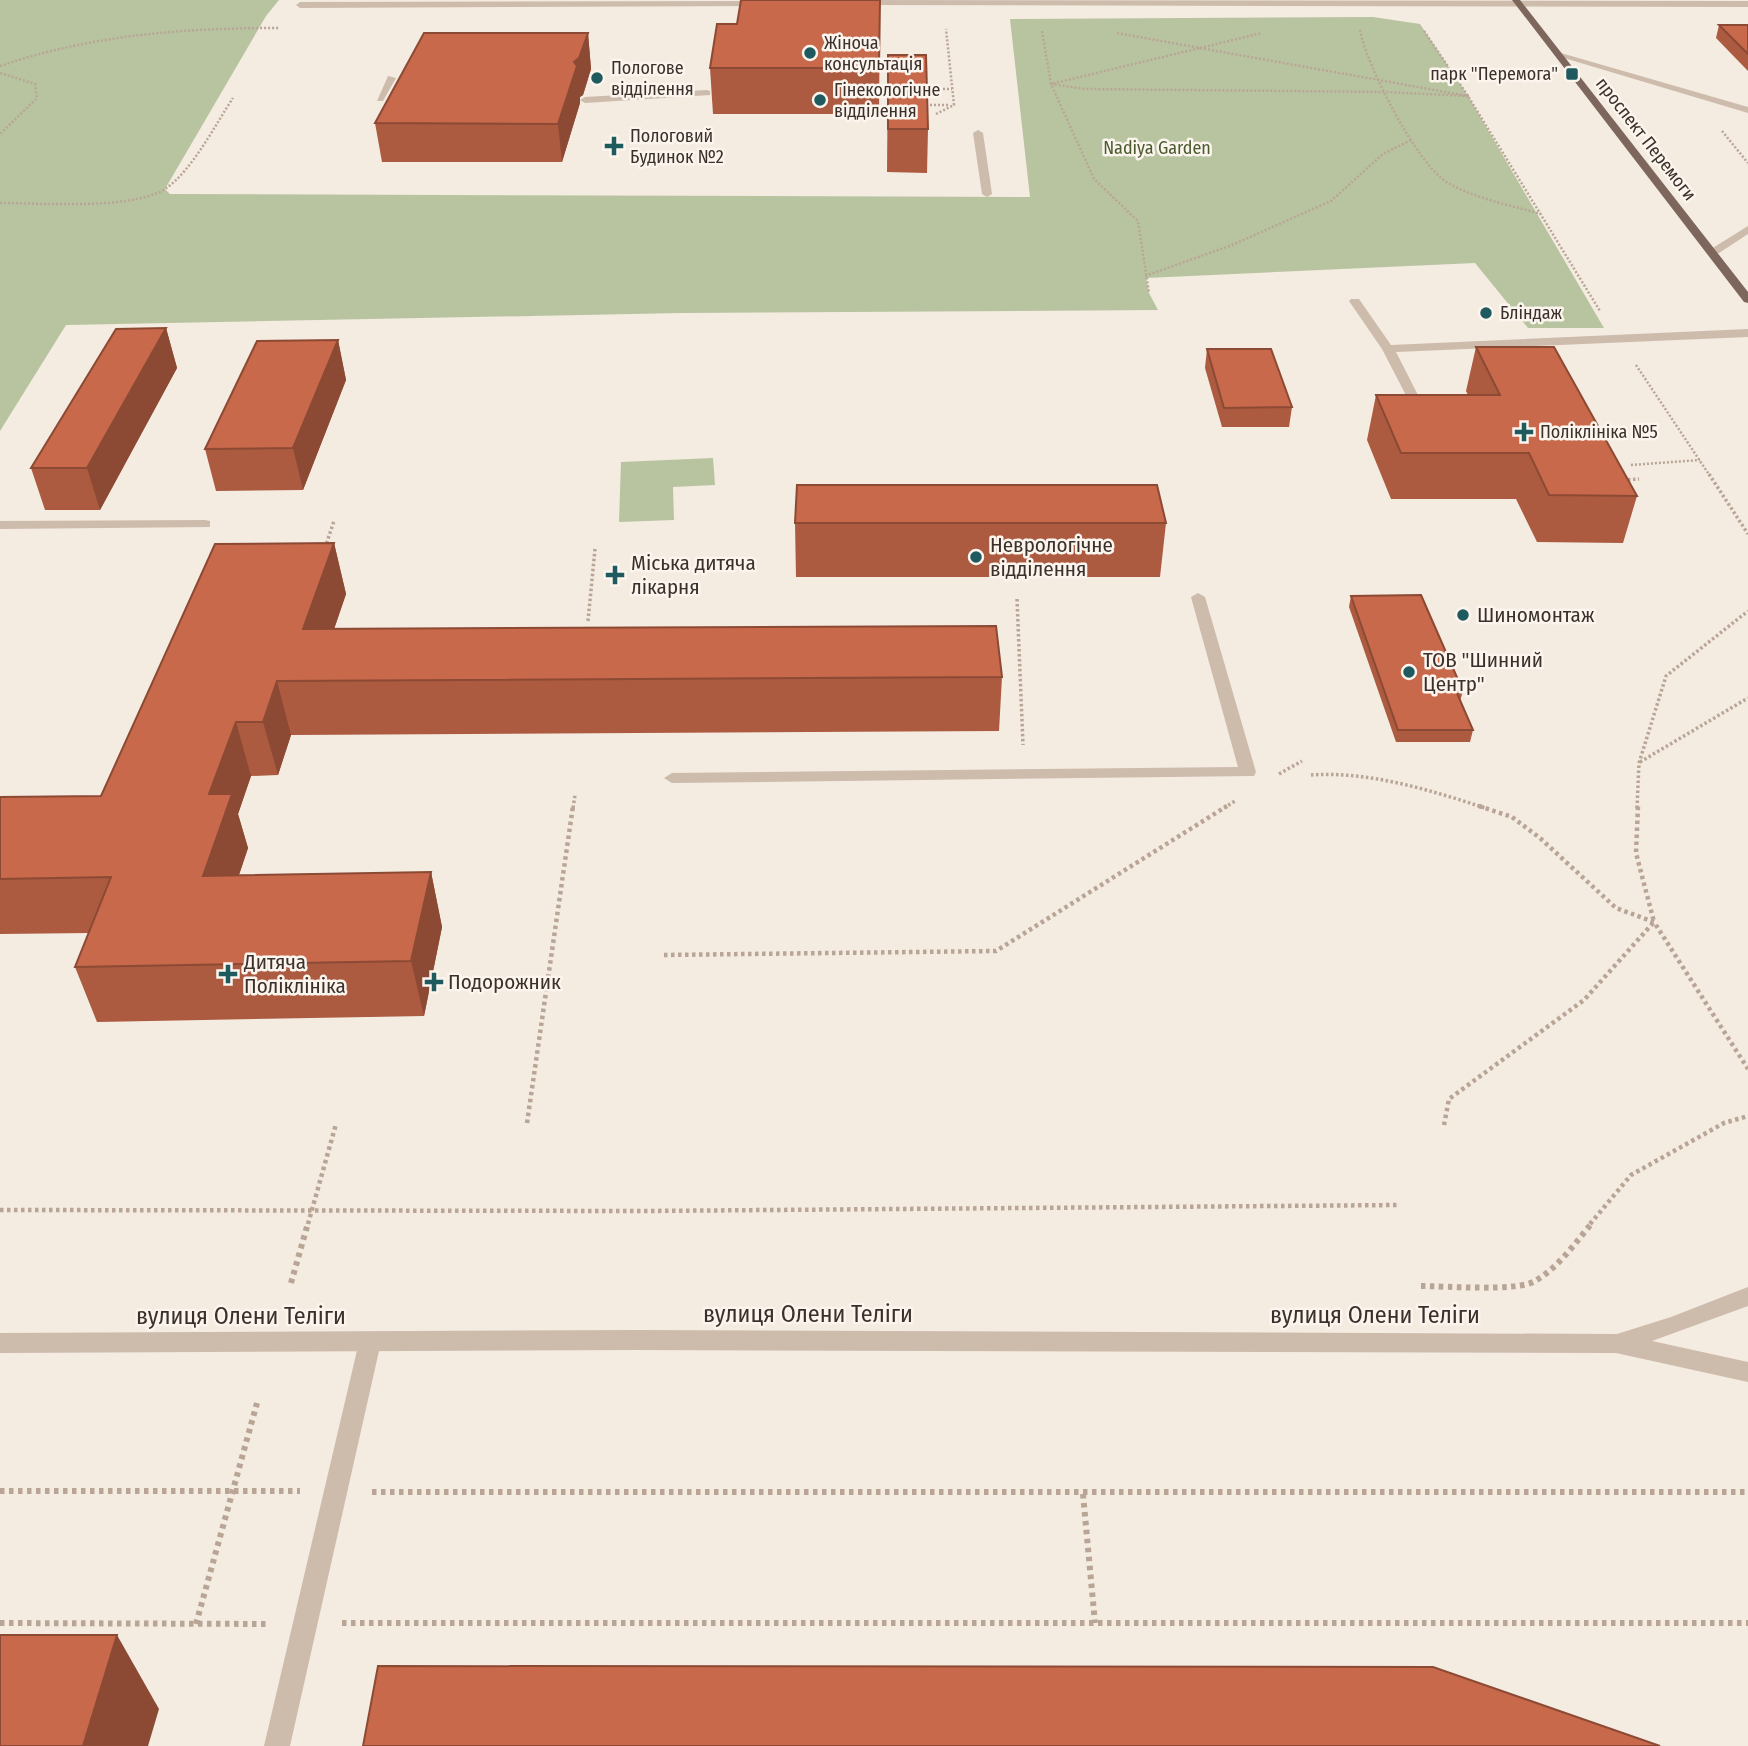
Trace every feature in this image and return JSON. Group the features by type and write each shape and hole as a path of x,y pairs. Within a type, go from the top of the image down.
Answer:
{"main road":[{"name":"проспект Перемоги","path":"1518,2 1748,300"}],"street":[{"path":"841,4 1048,1 1748,4"},
{"path":"300,5 771,4"},
{"path":"1557,53 1748,110"},
{"path":"380,99 391,78"},
{"path":"585,100 707,93"},
{"path":"978,133 987,194"},
{"path":"1712,253 1748,229"},
{"path":"1355,301 1388,349 1416,403"},
{"path":"1388,349 1748,333"},
{"path":"0,525 205,524"},
{"path":"672,778 1248,772 1198,597"},
{"name":"вулиця Олени Теліги","path":"1616,1343 1675,1325 1748,1296"},
{"name":"вулиця Олени Теліги","path":"0,1343 651,1340 1616,1343 1748,1372"},
{"path":"277,1746 370,1342"}],"path":[{"path":"1402,3 1420,24 1468,96 1616,337 1748,534"},
{"path":"945,20 954,105"},
{"path":"1040,20 1051,84 1094,179 1138,221 1149,293"},
{"path":"1366,24 1359,32 1367,57 1411,140 1439,177 1457,187 1541,214"},
{"path":"0,66 31,55 116,36 202,27 279,28"},
{"path":"1108,31 1468,96"},
{"path":"1051,84 1204,48"},
{"path":"0,73 35,84 37,99 0,134"},
{"path":"1051,84 1084,89 1386,92 1468,96"},
{"path":"870,89 898,89"},
{"path":"911,89 952,89"},
{"path":"0,203 121,201 165,190 233,99"},
{"path":"926,105 954,105"},
{"path":"936,114 954,105"},
{"path":"1145,276 1232,245 1331,201 1382,154 1411,140"},
{"path":"1631,464 1700,460"},
{"path":"1613,480 1639,479"},
{"path":"322,560 334,521"},
{"path":"588,621 595,549"},
{"path":"1017,599 1025,774"},
{"path":"1748,611 1666,676 1639,763 1636,853 1654,922 1748,1069"},
{"path":"1639,763 1748,698"},
{"path":"1267,781 1302,761"},
{"path":"1311,775 1339,773 1376,779 1463,801 1512,817 1540,838 1616,908 1654,922"},
{"path":"527,1123 575,795"},
{"path":"664,955 996,951 1244,796"},
{"path":"1444,1125 1449,1099 1584,1000 1654,922"},
{"path":"1421,1286 1518,1286 1534,1282 1562,1259 1631,1175 1724,1123 1748,1116"},
{"path":"291,1283 337,1124"},
{"path":"0,1210 645,1211 1400,1205"},
{"path":"196,1624 257,1403"},
{"path":"0,1491 1083,1494 1748,1492"},
{"path":"1083,1494 1095,1623"},
{"path":"0,1623 1748,1623"}],"green space":[{"name":"Nadiya Garden","path":"0,0 279,0 266,16 165,189 170,194 1030,197 1010,19 1373,17 1420,24 1468,96 1604,328 1528,328 1475,263 1146,278 1149,293 1158,310 681,313 66,325 0,431"},
{"path":"713,458 715,485 673,487 674,520 619,522 621,462"}],"building":[{"path":"741,0 880,0 879,68 710,68 717,24 737,24"},
{"path":"1719,25 1748,25 1748,54"},
{"path":"424,33 588,33 579,58 574,62 577,66 558,124 375,123"},
{"path":"888,55 926,55 928,129 888,129"},
{"path":"166,328 87,468 31,468 116,329"},
{"path":"338,340 293,448 205,449 257,341"},
{"path":"1476,347 1554,347 1637,496 1549,495 1529,453 1401,453 1376,395 1500,395"},
{"path":"1207,349 1271,349 1292,407 1224,408"},
{"path":"797,485 1157,485 1166,523 795,523"},
{"path":"334,543 303,629 996,626 1002,677 277,681 263,722 236,722 209,794 232,794 203,876 431,872 411,961 75,967 111,877 0,879 0,797 101,796 215,544"},
{"name":"ТОВ \"Шинний Центр\"","path":"1421,595 1463,691 1456,691 1473,730 1398,730 1351,596"},
{"path":"0,1635 117,1635 83,1746 0,1746"},
{"path":"378,1666 1433,1667 1660,1746 363,1746"}],"place":[{"name":"Жіноча консультація","path":"810,53"},
{"name":"парк \"Перемога\"","path":"1572,74"},
{"name":"Пологове відділення","path":"597,78"},
{"name":"Гінекологічне відділення","path":"820,100"},
{"name":"Пологовий Будинок №2","path":"614,146"},
{"name":"Бліндаж","path":"1486,313"},
{"name":"Поліклініка №5","path":"1524,432"},
{"name":"Неврологічне відділення","path":"976,557"},
{"name":"Міська дитяча лікарня","path":"615,575"},
{"name":"Шиномонтаж","path":"1463,615"},
{"name":"ТОВ \"Шинний Центр\"","path":"1409,672"},
{"name":"Дитяча Поліклініка","path":"228,974"},
{"name":"Подорожник","path":"434,982"}]}
